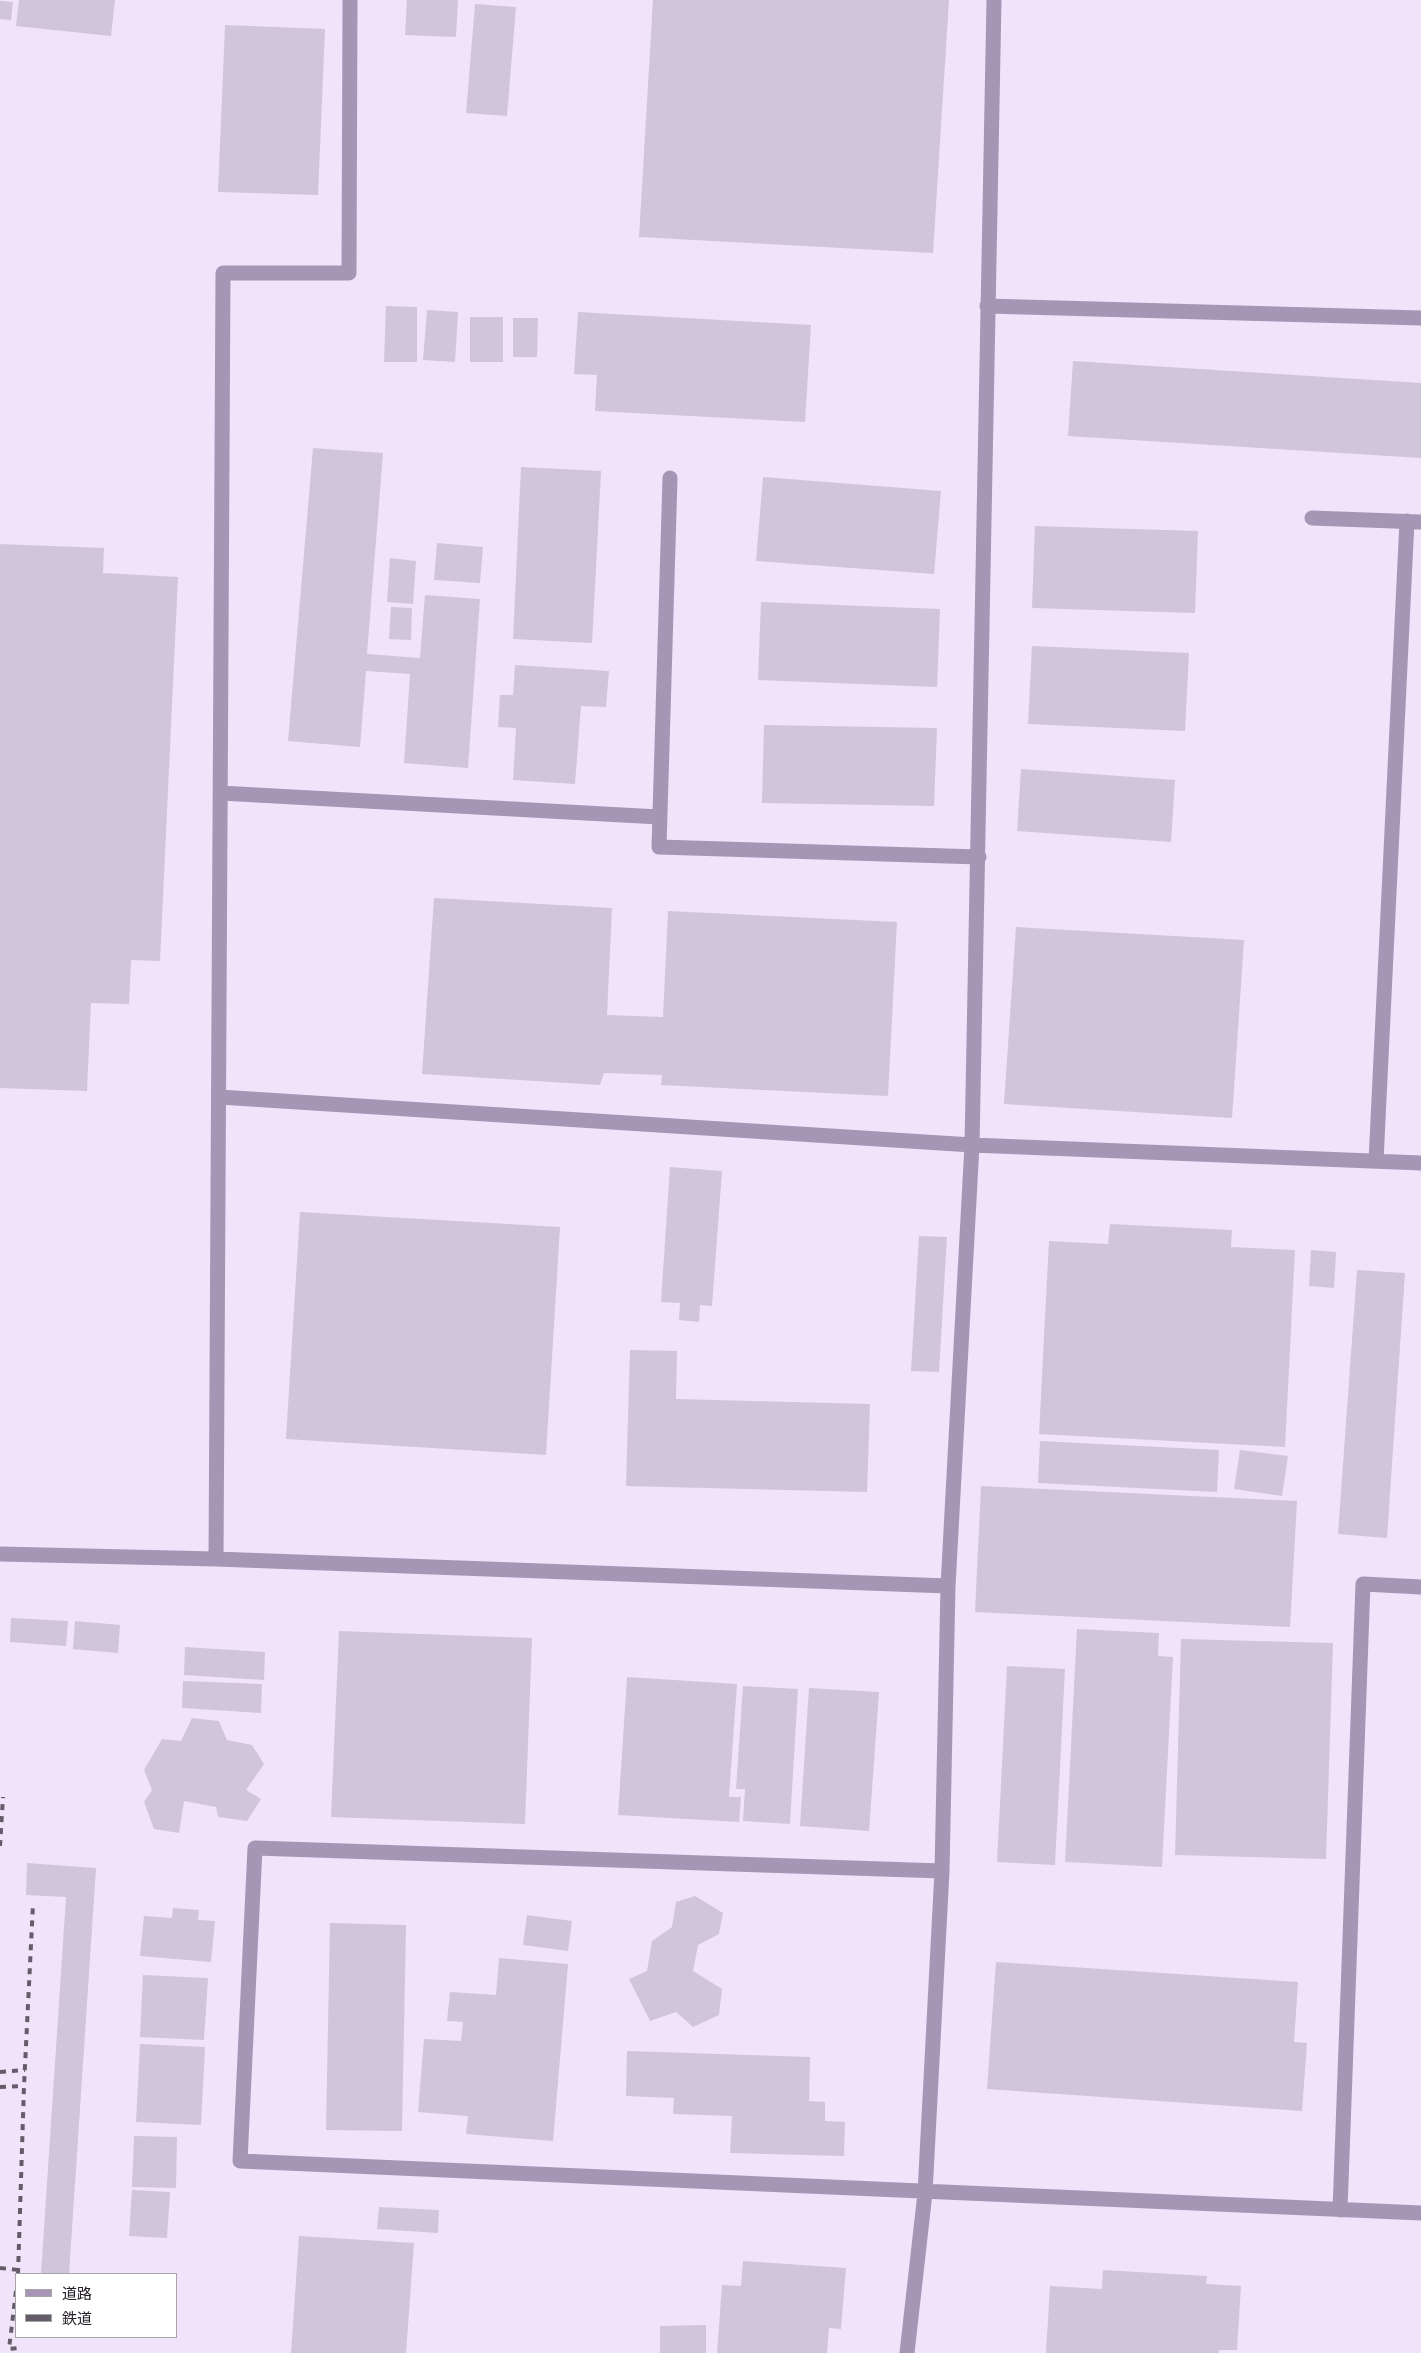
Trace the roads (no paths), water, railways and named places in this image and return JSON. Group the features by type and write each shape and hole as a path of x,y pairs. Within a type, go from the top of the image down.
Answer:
{"lane":[{"path":"216,1559 223,273 349,273 350,0"},
{"path":"907,2353 925,2193 942,1871 948,1586 972,1145 994,0"},
{"path":"987,306 1421,318"},
{"path":"670,478 659,847 979,857"},
{"path":"1312,518 1414,522 1376,1161"},
{"path":"220,793 659,818"},
{"path":"219,1097 972,1145 1421,1163"},
{"path":"0,1554 216,1559 948,1586"},
{"path":"1340,2210 1363,1584 1421,1587"},
{"path":"942,1871 255,1848 240,2161 925,2193 1421,2213"}],"railway":[{"path":"0,1846 3,1797"},
{"path":"18,2273 24,2086 33,1904"},
{"path":"0,2072 25,2070"},
{"path":"0,2087 24,2086"},
{"path":"0,2268 19,2270"},
{"path":"15,2299 9,2349 20,2348"}]}
